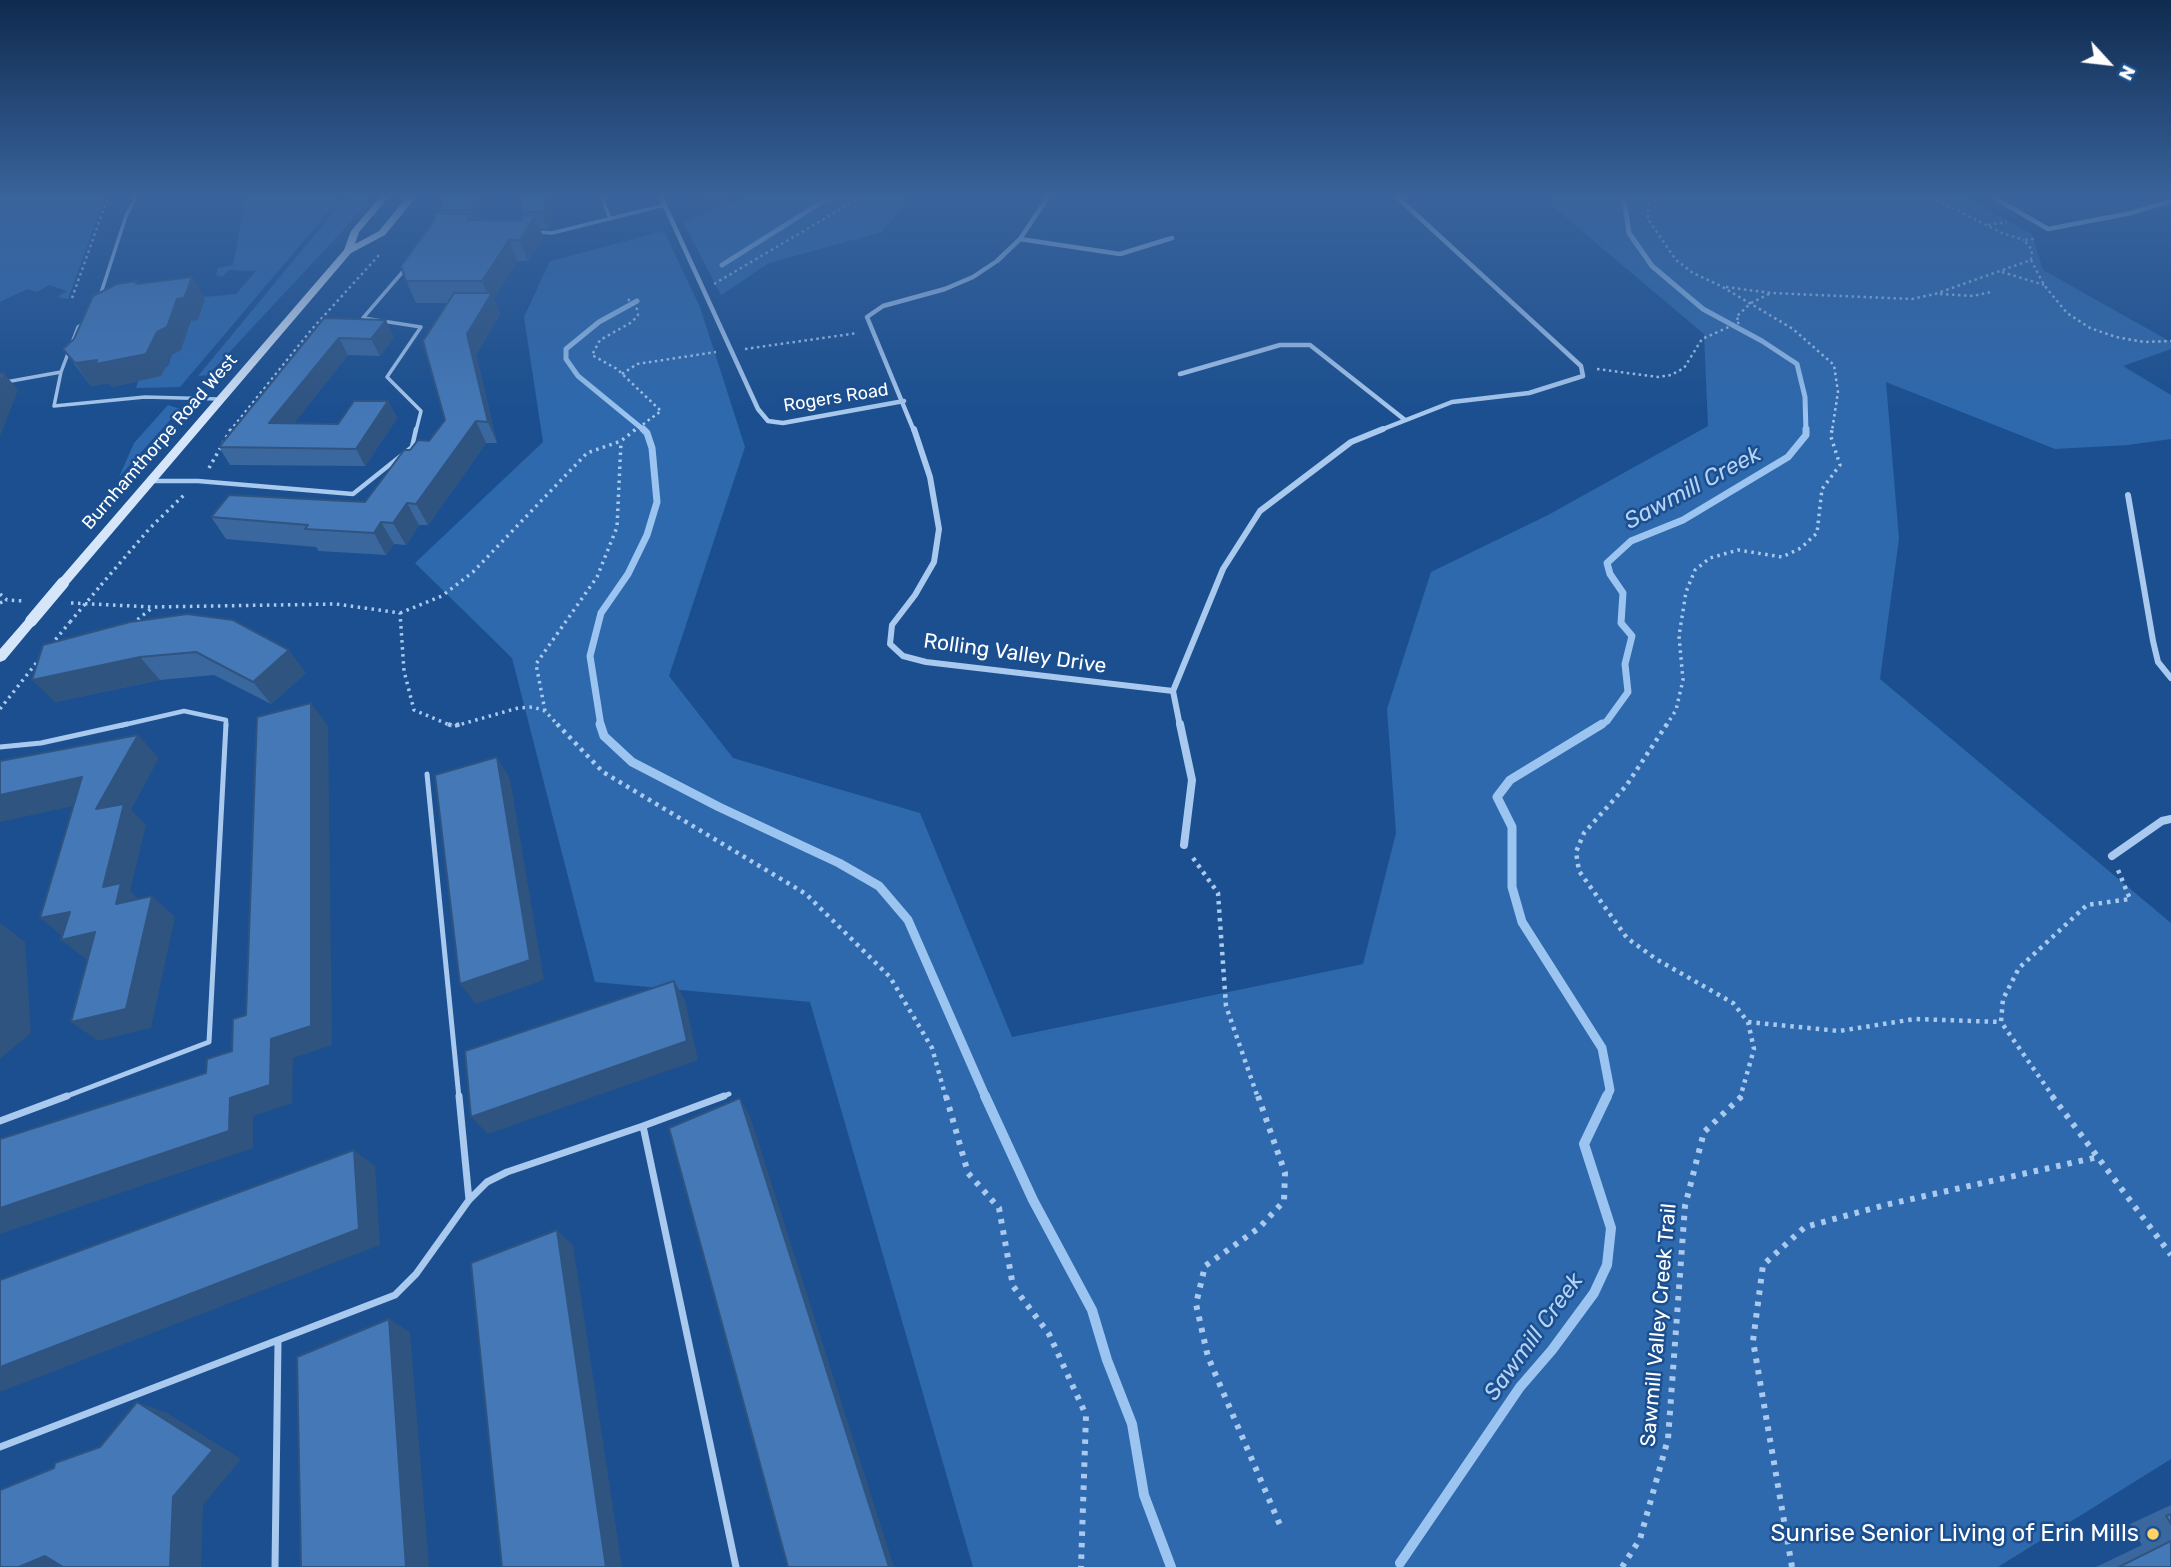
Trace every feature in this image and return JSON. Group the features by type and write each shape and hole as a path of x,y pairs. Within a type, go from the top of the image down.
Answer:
{"main road":[{"name":"Burnhamthorpe Road West","path":"0,657 331,270"}],"street":[{"name":"Rogers Road","path":"694,270 758,409 768,421 783,423 904,401"},
{"name":"Rolling Valley Drive","path":"983,270 945,289 883,306 867,317 904,401 930,477 939,529 934,562 915,595 892,625 890,644 904,656 926,662 1172,691"},
{"path":"1184,845 1192,780 1172,691 1223,569 1260,511 1351,442 1452,402 1529,393 1583,376 1581,366 1477,270"},
{"path":"1180,374 1280,345 1310,345 1405,420"},
{"path":"2128,495 2153,641 2158,662 2171,678"},
{"path":"2112,856 2162,821 2171,819"}],"lane":[{"path":"94,301 100,297 109,270"},
{"path":"149,481 198,481 353,494 412,447 421,411 387,377 421,327 363,318 404,270"},
{"path":"87,321 78,327 61,372 54,406 145,397 219,399"},
{"path":"0,383 61,372"},
{"path":"0,747 41,743 184,711 226,720 209,1042 0,1121"},
{"path":"427,774 469,1200"},
{"path":"0,1447 395,1295 416,1275 469,1200 487,1182 507,1172 729,1094"},
{"path":"643,1126 736,1567"},
{"path":"275,1567 278,1342"}],"path":[{"path":"72,298 82,270"},
{"path":"0,709 101,584 150,528 210,467 231,430 304,339 366,270"},
{"path":"703,290 737,270"},
{"path":"1689,270 1793,329 1833,365 1838,392 1831,437 1840,465 1822,489 1817,533 1801,548 1782,557 1738,550 1710,558 1695,570 1686,592 1679,636 1683,680 1676,710 1626,786 1584,834 1576,852 1579,871 1627,938 1656,959 1733,1003 1748,1022 1839,1031 1915,1019 2001,1022"},
{"path":"1721,286 1771,293 1912,299 2005,270"},
{"path":"2036,270 2044,285 2067,313 2090,328 2116,337 2144,342 2171,341"},
{"path":"2000,272 2044,285"},
{"path":"1935,294 1973,296 1991,292"},
{"path":"1581,366 1658,377 1671,375 1684,368 1702,339 1740,322 1736,317 1751,303 1771,293"},
{"path":"60,603 153,607 336,604 400,613 442,596 472,572 587,453 621,441 661,411 622,373 592,355 600,340 632,322 638,315 628,299"},
{"path":"621,441 617,527 597,577 536,664 545,710 603,772 806,894 890,977 932,1048 968,1173 999,1208 1013,1286 1049,1335 1086,1415 1081,1567"},
{"path":"0,594 7,600"},
{"path":"0,603 7,600 33,601"},
{"path":"126,629 153,607"},
{"path":"400,613 404,671 414,710 453,726 518,708 545,710"},
{"path":"35,665 46,664"},
{"path":"1184,845 1218,893 1226,1006 1285,1173 1284,1202 1259,1228 1205,1266 1196,1304 1208,1357 1280,1525"},
{"path":"2112,856 2130,899 2087,905 2019,968 2003,999 2001,1022 2033,1070 2171,1255"},
{"name":"Sawmill Valley Creek Trail","path":"1622,1567 1640,1539 1668,1439 1685,1206 1704,1132 1743,1095 1754,1049 1748,1022"},
{"path":"1792,1567 1753,1341 1763,1265 1805,1227 1885,1205 2098,1157"}],"shaded area":[{"path":"0,270 78,270 68,299 57,297 67,291 49,285 37,292 27,289 0,302"},
{"path":"217,270 229,270 222,277 216,275"},
{"path":"232,270 279,270 180,387 136,388 139,379 168,366 192,298 236,294 256,271"},
{"path":"286,270 306,270 208,375 198,376"},
{"path":"546,270 683,270 700,307 745,447 669,676 733,758 920,813 1012,1037 1363,964 1396,833 1387,709 1431,572 1548,515 1708,426 1704,334 1628,270 2043,270 2171,342 2171,349 2123,366 2171,395 2171,439 2128,445 2055,449 1886,382 1899,539 1880,679 2171,923 2171,1459 1998,1567 973,1567 810,1002 595,982 512,658 415,563 543,442 524,317"},
{"path":"708,270 758,270 721,295"},
{"path":"168,405 180,409 119,477 134,443"}],"building":[{"path":"402,270 489,270 482,281 406,281"},
{"path":"192,277 184,298 177,299 167,327 157,332 146,354 96,364 97,360 75,363 63,349 74,339 93,296 117,284"},
{"path":"454,293 492,293 467,334 488,422 476,421 416,504 407,503 393,523 381,522 374,533 305,529 308,525 211,517 229,495 365,502 404,450 410,450 418,440 429,441 445,420 423,341"},
{"path":"324,318 386,320 371,339 339,338 269,423 338,424 354,401 388,401 356,449 219,447"},
{"path":"187,614 233,620 289,650 253,682 196,652 140,657 32,680 43,645 130,622"},
{"path":"311,703 311,1026 271,1039 270,1085 230,1098 229,1131 0,1208 0,1139 206,1073 207,1059 232,1051 233,1019 246,1015 257,717"},
{"path":"138,735 96,809 124,804 103,887 121,883 116,904 152,896 126,1009 71,1022 95,932 61,940 70,912 40,918 82,777 0,795 0,761"},
{"path":"497,757 530,960 460,984 435,775"},
{"path":"0,964 2,1013 0,1015"},
{"path":"674,981 687,1041 471,1117 465,1051"},
{"path":"740,1098 889,1567 788,1567 669,1128"},
{"path":"354,1150 359,1229 0,1367 0,1280"},
{"path":"557,1230 606,1567 502,1567 471,1263"},
{"path":"389,1319 406,1567 301,1567 297,1357"},
{"path":"137,1402 213,1450 173,1497 170,1567 63,1567 45,1556 19,1567 0,1567 0,1490 54,1468 55,1463 100,1447"},
{"path":"2171,1541 2171,1567 2119,1567"}],"waterway":[{"name":"Sawmill Creek","path":"1657,270 1703,309 1762,341 1797,364 1805,397 1806,431"},
{"path":"637,301 599,322 566,349 566,359 578,376 645,431"},
{"path":"601,726 590,656 601,613 628,574 647,535 657,502 652,448 645,431"},
{"name":"Sawmill Creek","path":"1600,726 1607,721 1628,692 1625,664 1632,636 1621,623 1623,593 1610,574 1607,563 1631,541 1683,520 1788,457 1806,435 1806,431"},
{"path":"600,724 604,736 632,762 719,807 839,863 879,886 908,920 986,1098"},
{"name":"Sawmill Creek","path":"1602,724 1510,780 1497,797 1512,827 1512,887 1522,922 1602,1048 1610,1090 1607,1096"},
{"path":"985,1096 1033,1200 1092,1310 1107,1360 1132,1424 1144,1495 1171,1567"},
{"name":"Sawmill Creek","path":"1400,1563 1520,1387 1552,1350 1594,1293 1607,1265 1611,1228 1584,1144 1607,1096"}],"place":[{"name":"Sunrise Senior Living of Erin Mills","path":"2153,1534"}]}
